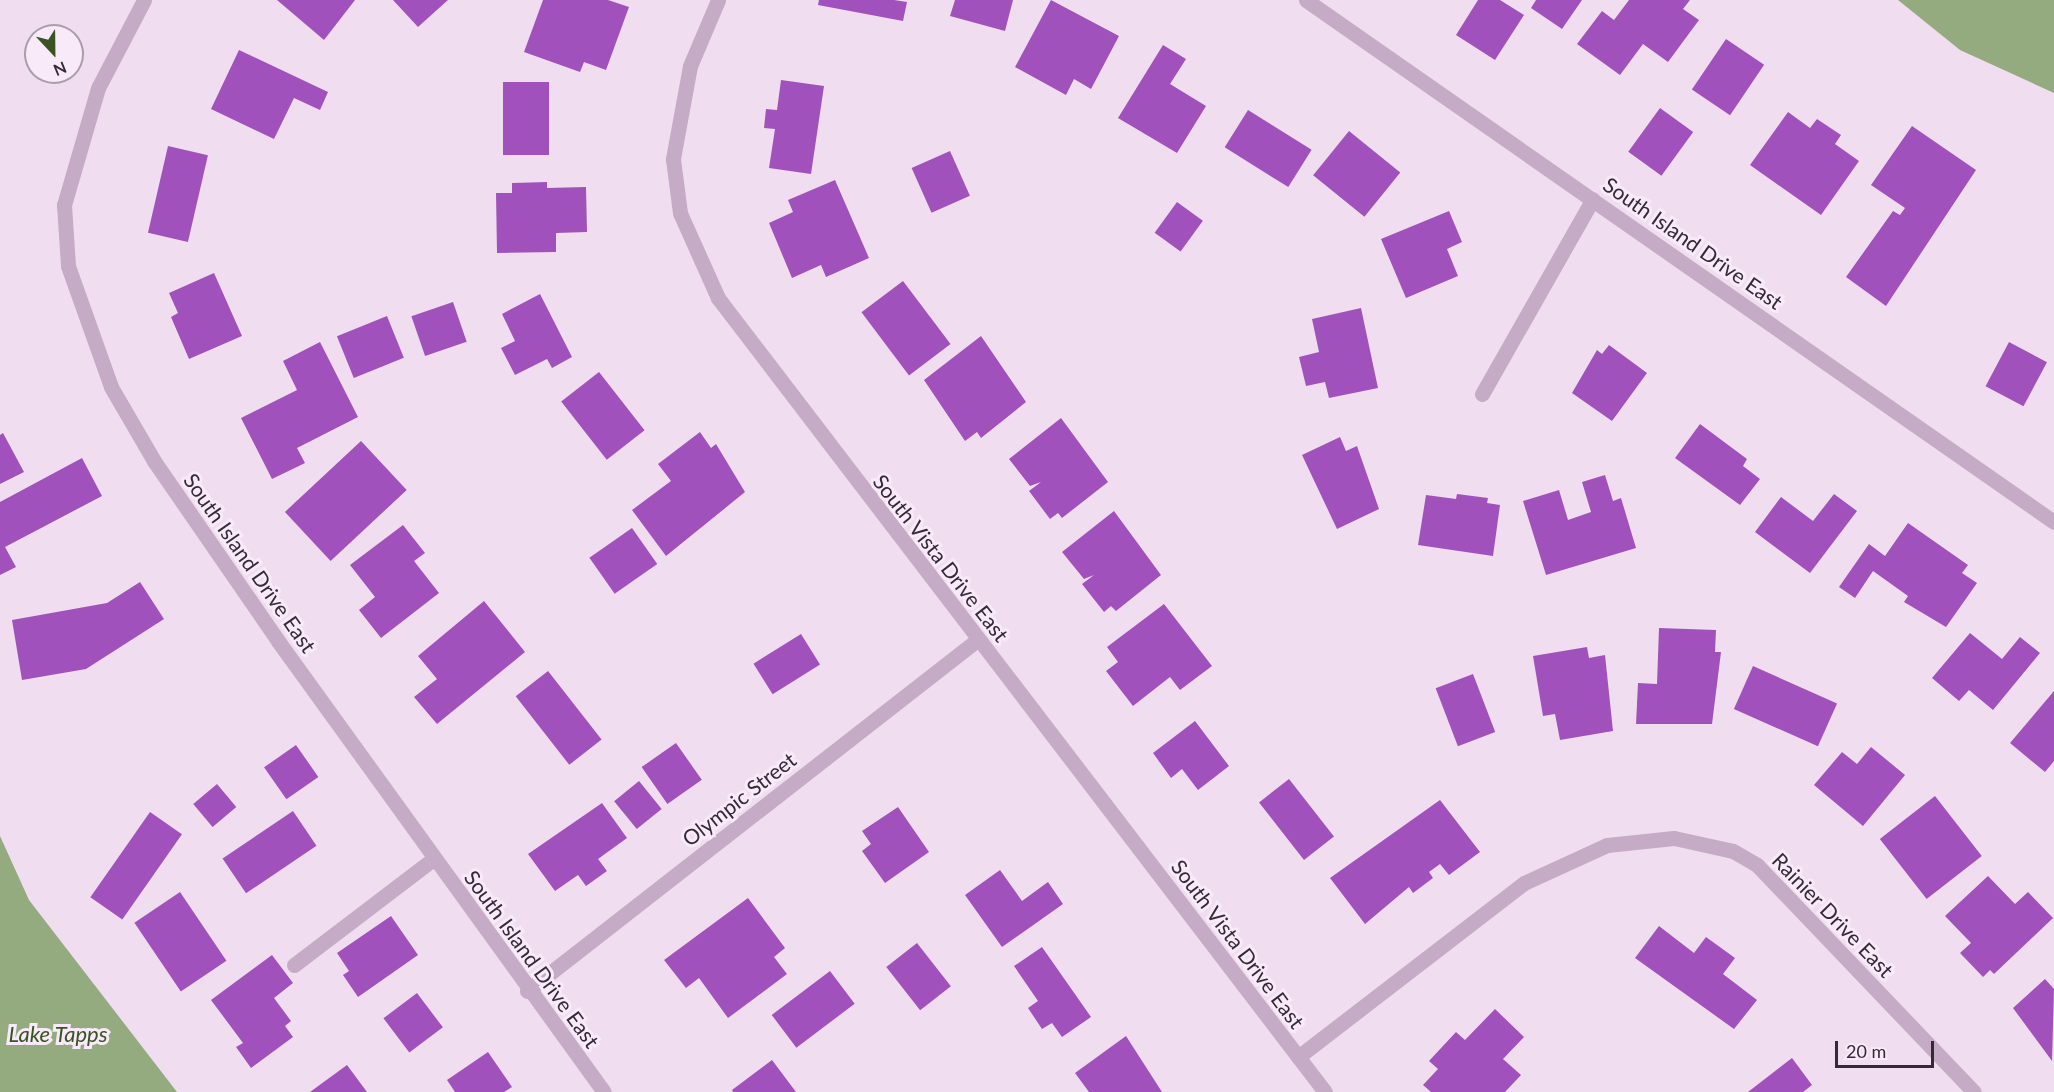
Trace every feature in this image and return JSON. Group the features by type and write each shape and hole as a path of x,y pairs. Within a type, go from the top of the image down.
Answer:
{"street":[{"name":"South Island Drive East","path":"144,0 98,88 64,205 68,266 85,323 111,387 154,461 527,991 604,1092"},
{"name":"South Vista Drive East","path":"718,0 690,66 674,137 676,192 694,254 764,362 1325,1092"},
{"name":"South Island Drive East","path":"1306,0 1593,198 2054,522"},
{"path":"1482,394 1593,198"},
{"name":"Olympic Street","path":"527,991 977,640"},
{"name":"Rainier Drive East","path":"1298,1057 1524,883 1607,845 1674,838 1733,851 1757,865 1974,1092"},
{"path":"294,965 433,859"}],"water":[{"path":"1898,0 2054,0 2054,93 1960,50"},
{"name":"Lake Tapps","path":"0,836 29,900 177,1092 0,1092"}],"building":[{"path":"277,0 355,0 324,40"},
{"path":"393,0 448,0 418,27"},
{"path":"543,0 608,0 629,7 606,70 584,62 580,72 524,52"},
{"path":"819,0 907,2 903,21 818,5"},
{"path":"955,0 1013,0 1005,31 950,16"},
{"path":"1051,0 1119,36 1091,89 1074,79 1066,95 1015,67"},
{"path":"1478,0 1500,0 1524,15 1495,60 1456,35"},
{"path":"1536,0 1582,0 1562,29 1531,8"},
{"path":"1629,0 1690,0 1683,9 1699,20 1668,62 1643,44 1620,75 1577,44 1602,11 1614,20"},
{"path":"1726,39 1764,65 1730,115 1692,90"},
{"path":"1163,45 1186,59 1170,84 1206,106 1177,153 1118,118"},
{"path":"239,50 328,92 320,110 294,98 274,139 211,109"},
{"path":"781,80 824,86 811,174 769,168 775,129 764,128 766,109 777,110"},
{"path":"503,82 549,82 549,155 503,155"},
{"path":"1660,108 1693,132 1661,176 1628,152"},
{"path":"1248,110 1312,150 1288,187 1225,147"},
{"path":"1788,112 1810,128 1817,119 1841,135 1835,144 1859,161 1821,215 1750,165"},
{"path":"1912,126 1976,170 1886,306 1846,277 1893,211 1900,215 1905,208 1871,185"},
{"path":"1349,131 1400,173 1364,217 1313,175"},
{"path":"168,146 208,155 188,242 148,233"},
{"path":"950,151 970,196 932,213 912,168"},
{"path":"835,180 869,258 826,277 821,265 792,278 769,223 793,212 788,200"},
{"path":"547,182 547,188 586,187 587,232 556,233 556,252 497,253 496,193 512,193 512,183"},
{"path":"1177,202 1203,221 1181,252 1155,233"},
{"path":"1449,211 1462,242 1447,249 1458,276 1406,298 1381,239"},
{"path":"214,273 242,336 189,359 171,317 178,313 169,293"},
{"path":"903,281 951,344 909,375 861,312"},
{"path":"540,294 572,357 552,368 547,359 515,375 501,348 515,341 502,314"},
{"path":"453,302 467,342 425,356 411,316"},
{"path":"1361,308 1378,388 1329,398 1325,382 1306,386 1299,357 1319,352 1312,319"},
{"path":"387,316 404,358 354,378 337,336"},
{"path":"981,336 1026,402 981,438 977,432 965,441 924,380"},
{"path":"320,342 358,417 297,448 305,463 272,479 241,418 297,390 283,361"},
{"path":"2009,342 2047,362 2023,406 1986,386"},
{"path":"1609,345 1647,373 1612,421 1572,393 1597,350 1602,354"},
{"path":"599,372 645,430 607,460 561,402"},
{"path":"1061,418 1108,482 1062,518 1058,513 1050,519 1029,491 1041,482 1030,486 1009,459"},
{"path":"1700,424 1747,459 1743,466 1760,479 1740,505 1675,458"},
{"path":"700,432 711,448 716,444 745,492 666,556 632,510 671,481 658,464"},
{"path":"3,433 24,472 0,484 0,435"},
{"path":"1340,437 1346,451 1357,446 1379,509 1337,529 1302,455"},
{"path":"361,441 407,490 331,561 285,512"},
{"path":"82,458 102,496 5,547 16,567 0,575 0,502"},
{"path":"1605,475 1613,501 1621,498 1636,548 1546,575 1523,501 1559,490 1568,520 1591,512 1582,482"},
{"path":"1457,494 1488,498 1487,503 1500,505 1493,556 1418,545 1426,495 1456,499"},
{"path":"1834,494 1857,511 1810,573 1755,532 1781,497 1813,521"},
{"path":"1114,511 1161,575 1116,611 1111,606 1104,612 1082,584 1094,575 1084,579 1062,552"},
{"path":"1908,523 1968,565 1962,573 1977,583 1946,627 1904,602 1908,596 1873,571 1855,598 1839,587 1869,544 1885,556"},
{"path":"403,525 425,553 414,561 439,593 381,638 359,610 375,597 350,565"},
{"path":"632,528 657,564 615,594 589,558"},
{"path":"140,582 164,619 86,669 22,680 12,620 107,603"},
{"path":"484,601 525,652 437,724 414,697 437,679 418,656"},
{"path":"1164,604 1212,666 1180,690 1170,677 1133,706 1106,671 1118,662 1107,647"},
{"path":"1659,628 1716,630 1715,652 1721,652 1712,724 1636,724 1638,683 1657,684"},
{"path":"1970,633 2002,659 2020,637 2040,653 1993,710 1969,690 1959,701 1932,678"},
{"path":"801,634 820,665 773,694 754,664"},
{"path":"1587,647 1589,658 1605,655 1613,731 1560,740 1555,714 1543,716 1533,656"},
{"path":"1753,666 1837,703 1818,746 1734,709"},
{"path":"548,671 602,740 569,765 516,696"},
{"path":"1473,674 1495,732 1458,746 1436,688"},
{"path":"2054,691 2054,761 2045,772 2010,743"},
{"path":"1195,721 1229,766 1198,790 1182,769 1171,778 1153,753"},
{"path":"676,743 702,780 667,804 642,767"},
{"path":"296,745 318,777 286,799 264,767"},
{"path":"1871,747 1905,775 1863,826 1814,785 1842,752 1857,764"},
{"path":"1289,779 1334,837 1304,860 1259,802"},
{"path":"639,781 662,809 637,829 614,801"},
{"path":"217,784 236,807 213,827 193,804"},
{"path":"1935,796 1982,856 1927,899 1880,839"},
{"path":"1440,800 1480,852 1449,875 1440,864 1429,872 1433,878 1413,893 1409,887 1365,924 1330,878"},
{"path":"602,803 627,838 598,859 607,871 586,886 578,875 555,891 528,854"},
{"path":"898,807 929,852 885,883 862,851 871,844 862,831"},
{"path":"293,811 316,846 246,893 223,859"},
{"path":"150,812 182,834 122,920 90,897"},
{"path":"1000,870 1022,901 1048,882 1063,904 1002,947 965,895"},
{"path":"1988,876 2015,904 2028,892 2053,918 1994,974 1990,970 1983,977 1960,953 1971,943 1945,916"},
{"path":"180,892 226,961 181,992 134,923"},
{"path":"748,898 785,948 774,957 787,974 728,1018 699,978 686,988 664,960"},
{"path":"391,916 418,955 358,997 343,975 349,971 337,953"},
{"path":"1659,926 1694,953 1706,937 1735,958 1723,974 1757,1000 1734,1029 1635,958"},
{"path":"917,943 951,986 920,1010 886,967"},
{"path":"1042,947 1091,1017 1062,1037 1052,1023 1042,1029 1028,1008 1038,1001 1014,966"},
{"path":"272,955 293,983 274,998 291,1021 285,1026 293,1037 251,1068 236,1047 243,1043 211,1000"},
{"path":"830,971 855,1004 796,1048 772,1015"},
{"path":"2045,979 2054,989 2052,1061 2013,1008"},
{"path":"417,993 443,1027 409,1053 383,1018"},
{"path":"1495,1009 1524,1037 1503,1059 1521,1075 1505,1092 1431,1092 1423,1085 1438,1069 1429,1061 1456,1032 1465,1040"},
{"path":"1126,1036 1162,1092 1089,1092 1075,1073"},
{"path":"488,1052 512,1087 504,1092 455,1092 447,1080"},
{"path":"1792,1058 1812,1085 1803,1092 1748,1092"},
{"path":"772,1060 796,1092 733,1092 732,1090"},
{"path":"347,1065 367,1092 310,1092"}]}
